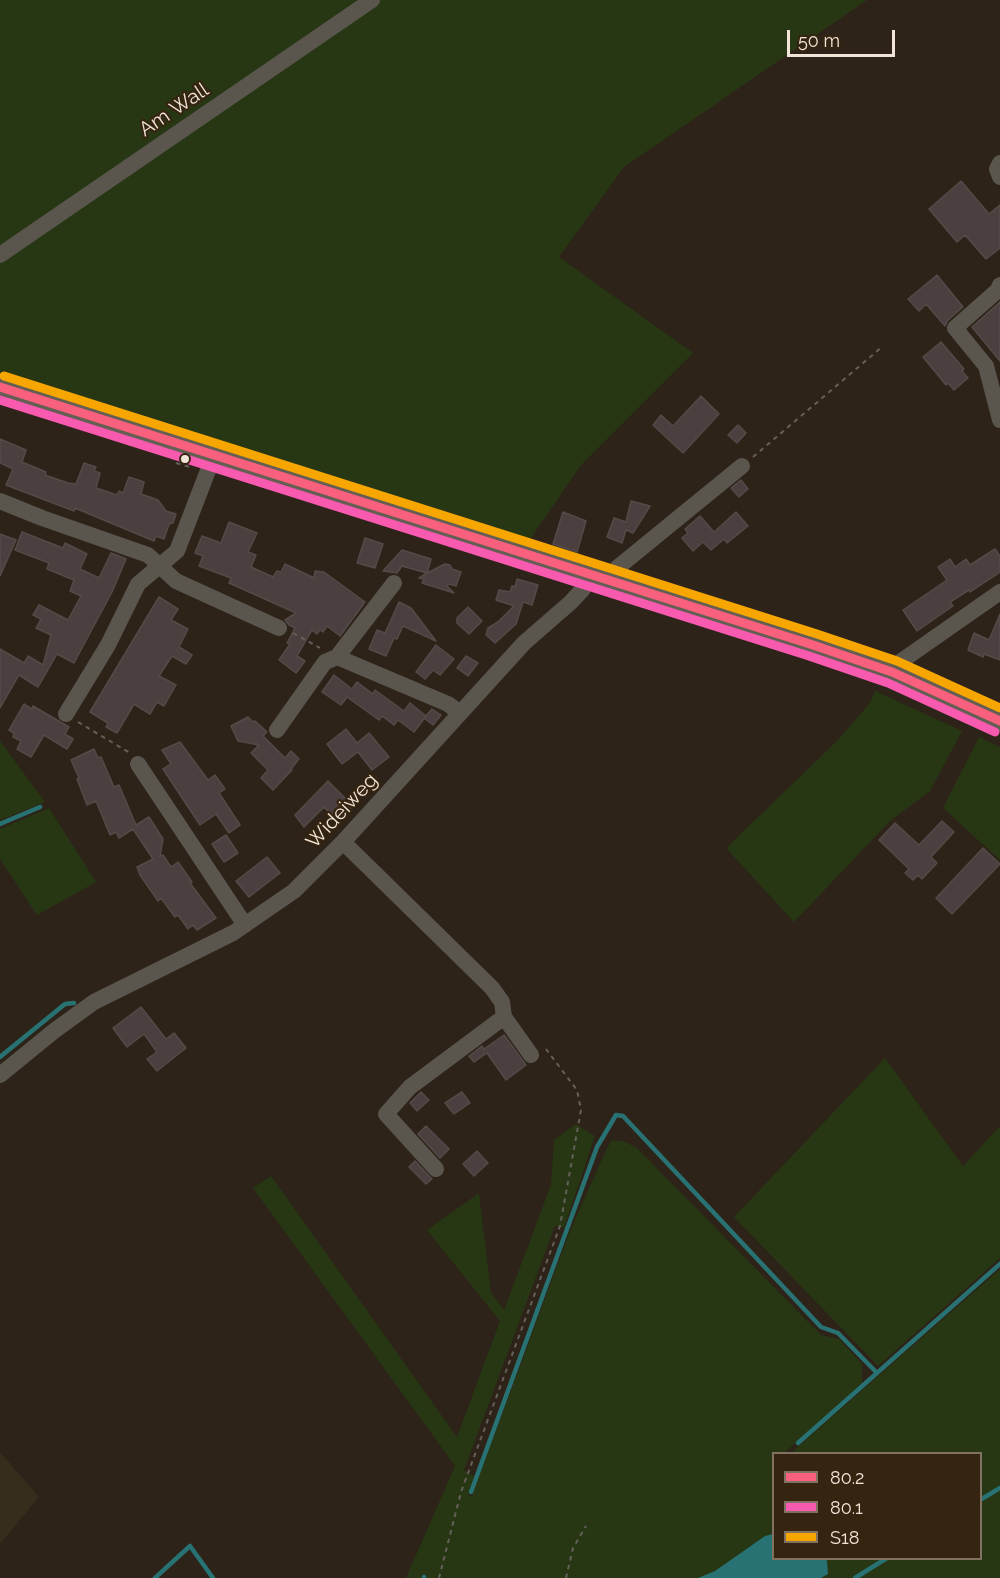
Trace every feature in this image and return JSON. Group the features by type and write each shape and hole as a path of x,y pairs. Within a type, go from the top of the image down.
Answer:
{"main road":[{"path":"0,387 813,645 892,672 1000,721"}],"street":[{"name":"Am Wall","path":"0,255 372,0"},
{"path":"1000,163 997,169 1000,177"},
{"path":"1000,285 998,290 955,328 986,366 1000,420"},
{"path":"66,714 108,645 138,584 177,551 214,455"},
{"path":"612,581 617,568 742,466"},
{"path":"0,501 148,555 176,581 279,628"},
{"name":"Wideiweg","path":"0,1075 94,1002 245,926 294,891 343,842 524,643 571,602 583,589 589,574"},
{"path":"277,730 325,662 338,657 394,583"},
{"path":"892,672 900,662 1000,592"},
{"path":"338,657 448,705 459,713"},
{"path":"138,764 245,926"},
{"path":"343,842 492,988 502,1002 504,1017 537,1051"},
{"path":"436,1169 386,1114 410,1087 504,1017"}],"path":[{"path":"742,466 883,346"},
{"path":"279,628 338,657"},
{"path":"66,714 132,754 138,764"},
{"path":"440,1578 461,1492 560,1226 581,1110 577,1090 537,1051"},
{"path":"566,1578 573,1548 586,1526"}],"shaded area":[{"path":"0,1452 39,1497 0,1544"}],"green space":[{"path":"0,0 867,0 624,167 559,257 693,353 581,465 529,541 389,495 0,375"},
{"path":"875,691 962,731 930,791 890,821 794,922 726,848 837,741 870,703"},
{"path":"979,737 1000,747 1000,860 943,808"},
{"path":"0,741 45,802 0,820"},
{"path":"49,808 96,882 37,915 0,859 0,829"},
{"path":"885,1058 963,1166 1000,1126 1000,1258 878,1366 734,1217"},
{"path":"576,1124 595,1136 564,1228 555,1226 464,1470 474,1476 468,1495 472,1496 570,1231 606,1150 612,1140 622,1141 636,1147 821,1335 839,1339 862,1364 862,1383 785,1452 772,1452 772,1560 982,1560 982,1452 792,1452 1000,1269 1000,1578 406,1578 455,1466 253,1188 271,1176 457,1437 500,1321 427,1230 479,1193 491,1293 504,1310 551,1185 554,1140"}],"water":[{"path":"772,1534 772,1560 826,1560 828,1574 821,1578 698,1578 715,1571 765,1536"}],"building":[{"path":"961,181 989,214 1000,205 1000,248 986,259 965,235 957,242 929,209"},
{"path":"937,275 963,307 948,320 945,326 926,304 919,311 908,299"},
{"path":"1000,302 1000,361 972,327"},
{"path":"941,342 964,369 962,371 968,378 954,390 948,383 946,385 923,357"},
{"path":"701,396 719,414 683,453 653,425 661,415 673,426"},
{"path":"738,425 746,433 737,443 728,435"},
{"path":"0,439 26,450 22,462 46,472 45,475 68,483 76,484 84,463 96,467 94,471 100,473 96,488 117,495 119,491 123,493 129,477 144,482 141,494 158,500 166,511 176,514 173,523 169,524 164,539 156,536 154,541 75,508 74,511 6,485 13,469 0,463"},
{"path":"741,480 748,489 739,497 731,488"},
{"path":"631,501 650,506 633,533 626,530 622,543 607,537 614,518 626,522"},
{"path":"563,512 586,521 577,552 553,544"},
{"path":"736,512 748,526 727,543 724,539 711,550 703,542 693,551 682,538 688,533 685,529 700,516 714,532"},
{"path":"229,522 257,533 248,552 256,555 251,567 273,577 277,571 281,572 285,564 314,578 315,571 324,572 365,602 340,636 327,626 323,632 320,630 317,634 312,630 297,656 305,661 296,673 279,660 290,644 287,643 295,628 285,620 296,613 229,583 231,578 199,566 203,556 195,553 202,536 221,543"},
{"path":"22,532 63,548 65,543 87,554 80,569 99,578 111,553 126,559 112,592 74,663 57,654 38,687 19,675 0,708 0,649 24,663 28,656 43,665 51,635 36,628 41,619 33,615 39,605 68,620 81,596 70,591 74,580 47,569 49,563 15,550"},
{"path":"0,534 16,540 0,576"},
{"path":"365,538 383,544 375,568 357,563"},
{"path":"995,549 1000,556 1000,572 950,602 953,606 917,631 903,610 947,580 938,567 950,559 955,567 966,559 970,565"},
{"path":"402,550 431,559 427,573 402,566 397,573 383,571"},
{"path":"445,564 461,572 456,586 449,584 447,586 454,593 422,583 424,579 419,578"},
{"path":"517,579 538,585 532,605 523,602 516,624 495,643 486,635 488,628 498,622 514,606 496,600 499,590 510,592 512,586 515,587"},
{"path":"159,597 178,609 171,620 188,629 179,647 192,655 186,664 172,656 159,676 176,685 164,706 157,702 150,714 134,704 117,733 106,727 108,723 90,712"},
{"path":"399,602 411,608 436,641 403,626 397,639 394,638 386,656 369,649 377,630 385,633"},
{"path":"468,607 482,621 469,634 457,623 457,618"},
{"path":"1000,614 1000,660 984,654 983,657 968,650 974,633 989,640"},
{"path":"436,645 454,659 440,675 433,670 425,679 416,672"},
{"path":"466,656 478,663 468,676 457,668"},
{"path":"334,675 352,689 357,682 373,694 375,690 404,711 410,703 426,716 414,732 398,720 394,725 382,716 379,720 347,697 341,705 322,692"},
{"path":"24,704 32,709 33,706 69,727 65,734 73,739 67,749 44,735 31,757 17,749 21,741 13,737 14,733 9,730"},
{"path":"432,709 441,715 433,725 424,718"},
{"path":"248,717 267,732 263,736 285,758 291,751 299,759 273,790 261,778 268,770 251,753 259,745 238,741 231,726"},
{"path":"346,729 357,743 369,733 389,757 372,770 358,752 342,764 327,744"},
{"path":"180,742 208,780 215,775 225,789 219,793 240,825 229,833 216,814 200,825 163,769 171,764 162,750"},
{"path":"94,749 98,758 101,757 114,787 119,785 136,825 149,817 163,839 160,856 163,855 171,867 178,862 192,882 190,883 216,918 197,930 193,925 188,929 178,915 175,917 161,898 158,901 140,875 137,867 153,859 133,829 119,838 116,832 110,835 96,801 87,805 71,760"},
{"path":"328,781 353,806 338,821 324,807 304,827 295,815"},
{"path":"942,821 954,832 931,857 937,863 922,879 918,875 913,880 905,873 909,869 879,840 895,823 919,845"},
{"path":"226,835 238,853 224,862 212,844"},
{"path":"983,848 1000,864 952,914 936,898"},
{"path":"267,857 280,873 249,897 236,881"},
{"path":"141,1007 166,1039 174,1033 186,1048 157,1071 147,1059 157,1052 144,1034 127,1047 113,1028"},
{"path":"504,1035 526,1065 506,1080 487,1053 474,1062 469,1056 482,1046 484,1049"},
{"path":"421,1092 429,1100 417,1111 410,1103"},
{"path":"462,1092 470,1103 454,1114 445,1103"},
{"path":"426,1126 449,1149 440,1158 418,1134"},
{"path":"477,1151 488,1163 474,1176 463,1164"},
{"path":"415,1161 432,1179 426,1184 409,1167"}],"waterway":[{"path":"0,824 40,807"},
{"path":"0,1057 65,1004 74,1003"},
{"path":"471,1492 597,1147 616,1115 623,1116 821,1327 838,1333 877,1373"},
{"path":"798,1443 1000,1264"},
{"path":"982,1499 1000,1488"},
{"path":"155,1578 190,1546 213,1578"},
{"path":"855,1578 884,1560"}],"transit line":[{"name":"S18","path":"4,376 817,634 897,661 1000,708"},
{"name":"80.2","path":"0,387 813,645 892,672 1000,721"},
{"name":"80.1","path":"0,400 809,656 888,683 995,732"}]}
